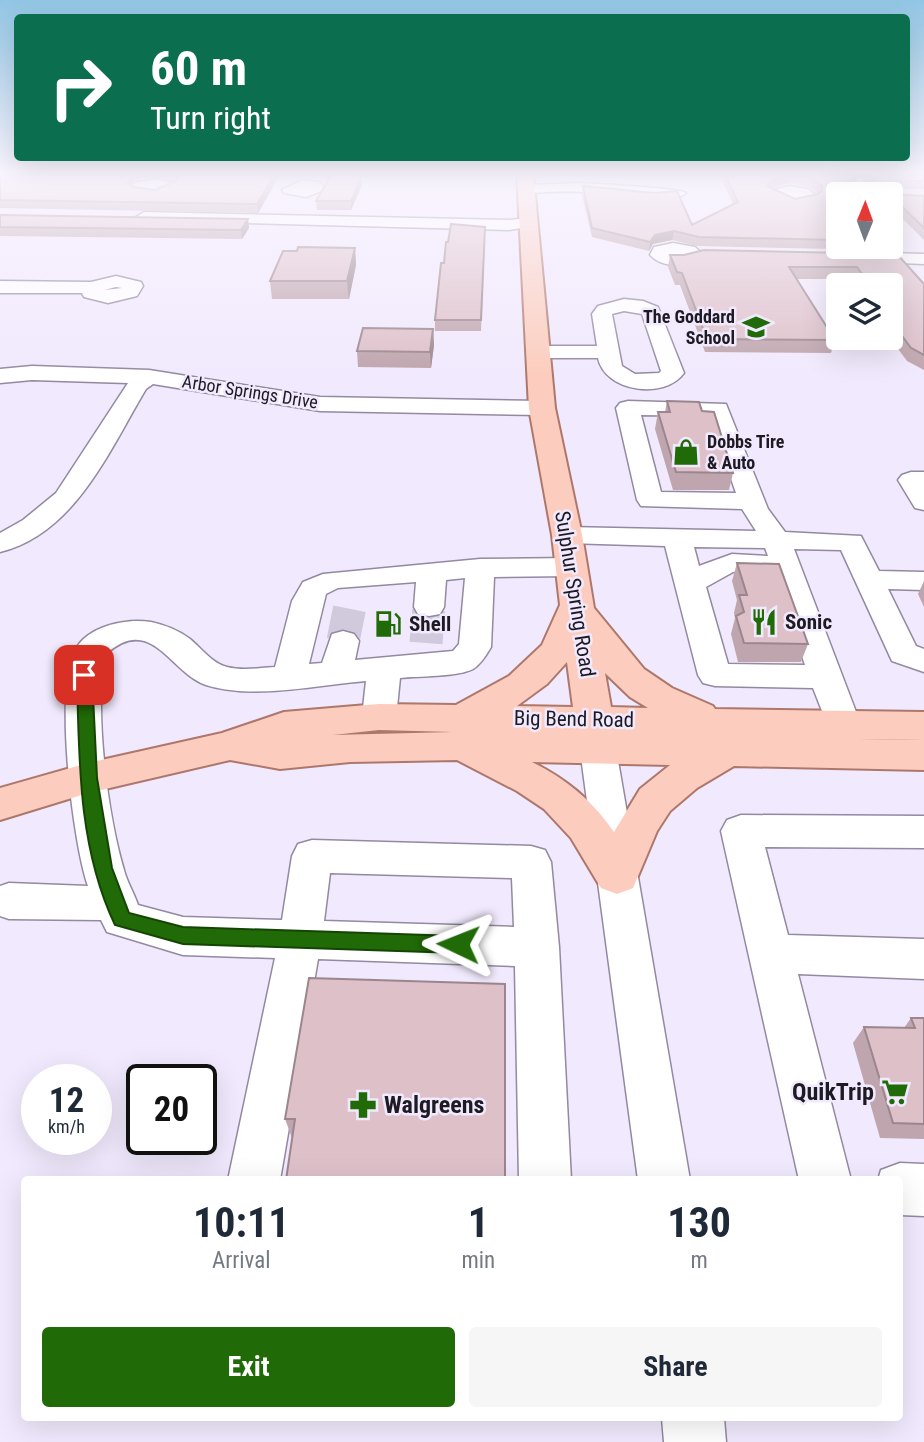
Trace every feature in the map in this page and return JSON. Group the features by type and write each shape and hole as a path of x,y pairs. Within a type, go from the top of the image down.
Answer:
{"main road":[{"name":"Sulphur Spring Road","path":"526,240 542,408 567,535 596,734"},
{"path":"577,605 562,642 526,684 494,704 461,731 514,771 560,800 580,819 618,875"},
{"path":"577,605 616,665 644,691 676,706 723,737 651,804 634,831 618,875"},
{"name":"Big Bend Road","path":"0,804 88,778 227,746 284,726 379,717 461,731 723,737 924,755"},
{"name":"Big Bend Road","path":"723,737 843,725 924,726"},
{"name":"Big Bend Road","path":"227,746 279,754 350,748 461,731"}],"street":[{"path":"896,259 923,260"},
{"path":"0,287 92,288"},
{"path":"538,352 608,352"},
{"name":"Arbor Springs Drive","path":"0,376 32,373 149,377 301,402 542,408"},
{"path":"0,544 33,526 66,498 138,386 149,377"},
{"path":"752,501 650,500 628,408 718,409 752,501 781,554 843,725"},
{"path":"924,480 912,480 924,502"},
{"path":"567,535 677,538 781,554"},
{"path":"677,538 715,675 826,677"},
{"path":"689,583 701,580 719,566 851,542 903,653 924,661"},
{"path":"289,677 307,601 314,588 333,580 353,592 432,572 480,568 571,567"},
{"path":"480,568 475,647 462,661 425,654 384,668 340,657 289,677 244,681 214,676 179,645 158,632 134,631 106,638 90,651 84,675 88,778 103,868 122,919 183,936 537,947"},
{"path":"429,607 432,572"},
{"path":"868,579 924,581"},
{"path":"379,717 384,668"},
{"name":"Sulphur Spring Road","path":"596,734 663,1176"},
{"path":"824,1176 741,831 924,832"},
{"path":"255,1176 300,940 312,856 531,862 537,947 545,1176"},
{"path":"9,901 89,904 115,900"},
{"path":"770,954 924,959"},
{"path":"903,1189 924,1190"},
{"path":"693,1421 695,1442"}],"building":[{"path":"484,240 481,320 435,320 441,263 444,263 448,242"},
{"path":"298,247 355,248 347,281 270,281 283,251 297,251"},
{"path":"704,250 826,253 826,259 902,259 924,284 924,355 911,348 903,337 903,273 861,273 857,267 789,267 826,326 826,340 707,339 682,273 677,272 670,255"},
{"path":"363,328 433,329 430,352 357,351"},
{"path":"667,401 699,402 702,411 714,412 733,473 676,472 658,412 670,412"},
{"name":"Sonic","path":"737,563 779,564 808,644 744,643 736,616 744,612 739,595 747,595"},
{"name":"Walgreens","path":"309,978 505,984 505,1176 287,1176 295,1119 285,1119"},
{"name":"QuikTrip","path":"911,1018 924,1018 924,1124 893,1123 864,1027 915,1028"}],"tunnel":[{"path":"343,641 350,606"},
{"path":"426,643 429,607"}],"place":[{"name":"The Goddard School","path":"756,327"},
{"name":"Dobbs Tire & Auto","path":"686,452"},
{"name":"Sonic","path":"764,622"},
{"name":"Shell","path":"388,624"},
{"name":"QuikTrip","path":"895,1092"},
{"name":"Walgreens","path":"363,1105"}],"route":[{"path":"84,675 88,778 103,868 122,919 183,936 458,944"}]}
